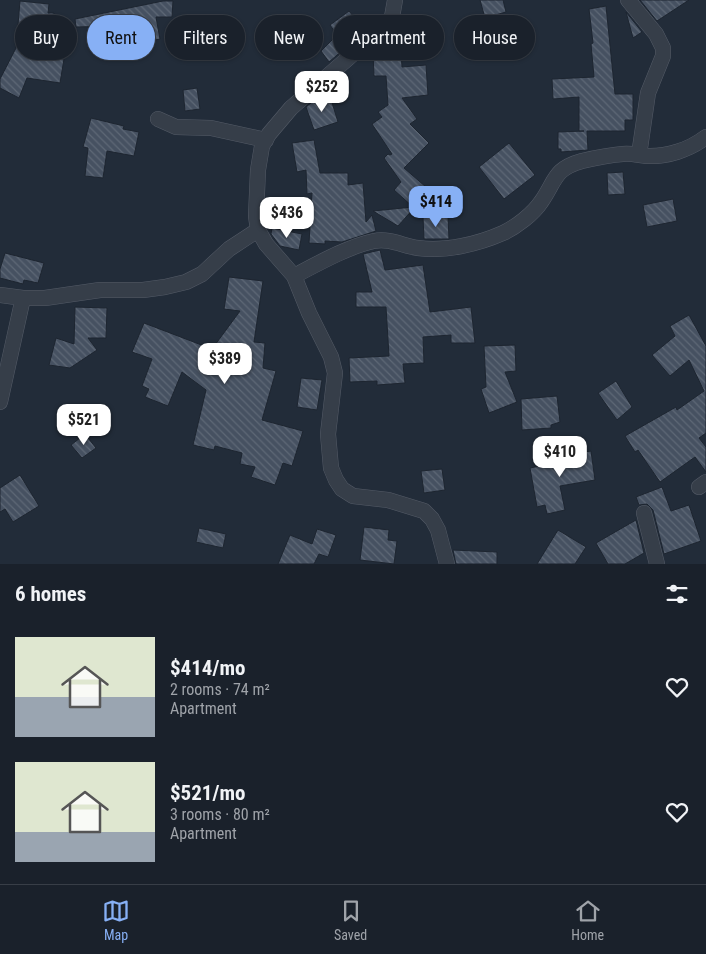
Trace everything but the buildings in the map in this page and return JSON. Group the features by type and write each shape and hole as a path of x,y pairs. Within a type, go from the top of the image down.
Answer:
{"street":[{"path":"395,0 392,16 385,26 291,108 269,134 262,146 257,179 256,216 258,230 270,250 294,276 309,313 331,356 334,373 328,434 331,468 336,480 342,489 353,496 394,502 424,511 438,530 447,564"},
{"path":"628,0 656,34 663,48 663,56 648,93 639,155"},
{"path":"158,120 176,127 211,128 266,140"},
{"path":"294,276 327,259 373,241 388,240 418,248 438,248 476,242 505,232 523,220 541,202 553,179 566,167 583,161 624,154 648,156 670,154 687,149 706,137"},
{"path":"0,294 23,298 45,298 100,290 165,288 186,282 202,274 229,249 258,230"},
{"path":"0,402 23,298"},
{"path":"644,513 657,564"}]}
